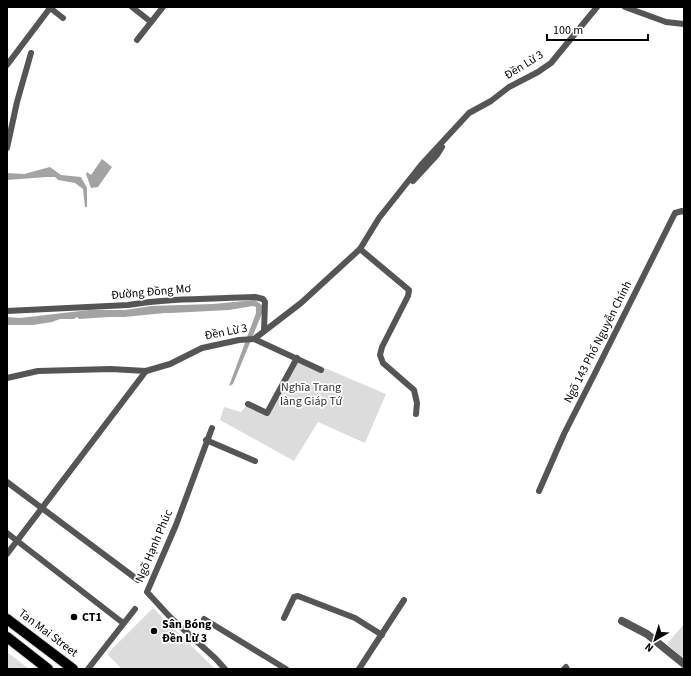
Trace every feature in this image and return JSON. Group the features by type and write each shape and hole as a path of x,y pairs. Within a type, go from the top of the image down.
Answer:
{"main road":[{"name":"Tan Mai Street","path":"7,618 73,669"},
{"path":"7,637 48,669"}],"street":[{"path":"132,7 151,22"},
{"path":"137,40 163,7"},
{"name":"Đền Lừ 3","path":"7,378 38,371 111,369 146,371 170,364 202,348 254,338 301,303 360,249 380,218 421,165 469,113 492,101 510,87 551,63 597,7"},
{"path":"626,7 666,22 684,24"},
{"path":"7,65 49,8 63,18"},
{"path":"7,148 17,102 31,53"},
{"name":"Ngõ 143 Phố Nguyễn Chính","path":"539,491 564,434 675,213 682,211 684,212"},
{"path":"360,249 409,290 408,296 382,347 380,355 383,363 414,390 417,403 416,414"},
{"name":"Đường Đồng Mơ","path":"7,311 128,305 145,302 178,300 255,297 263,299 265,302 264,331"},
{"path":"254,338 321,370"},
{"path":"248,404 267,413 297,358"},
{"path":"7,554 146,371"},
{"name":"Ngõ Hạnh Phúc","path":"212,428 206,440 176,525 147,592 170,617 225,669"},
{"path":"206,440 255,461"},
{"path":"7,482 138,580"},
{"path":"7,533 123,623"},
{"path":"284,618 294,597 298,596 355,618 382,635"},
{"path":"359,669 404,600"},
{"path":"88,669 135,609"},
{"path":"204,619 286,669"},
{"path":"622,621 647,634 684,664"},
{"path":"564,669 566,667 568,669"}],"green space":[{"name":"Nghĩa Trang làng Giáp Tứ","path":"299,357 386,394 365,443 318,422 294,461 220,420 224,407 241,412 247,405 267,414"},
{"name":"Sân Bóng Đền Lừ 3","path":"153,608 215,669 122,669 107,654"},
{"path":"684,624 684,659 667,644"},
{"path":"7,652 29,669 7,669"}],"shaded area":[{"path":"102,159 112,167 98,187 91,188 86,174 87,172 91,175"},
{"path":"50,167 61,175 81,177 87,188 87,207 85,207 83,189 75,183 58,180 55,177 7,180 7,173 24,174"},
{"path":"255,300 262,305 263,311 233,384 229,386 256,313 256,307 253,306 229,310 165,313 124,317 79,319 77,317 74,319 60,319 33,325 7,325 7,317 20,318 89,310 125,310 151,306 213,304"}],"place":[{"name":"CT1","path":"74,617"},
{"name":"Sân Bóng Đền Lừ 3","path":"154,631"}]}
